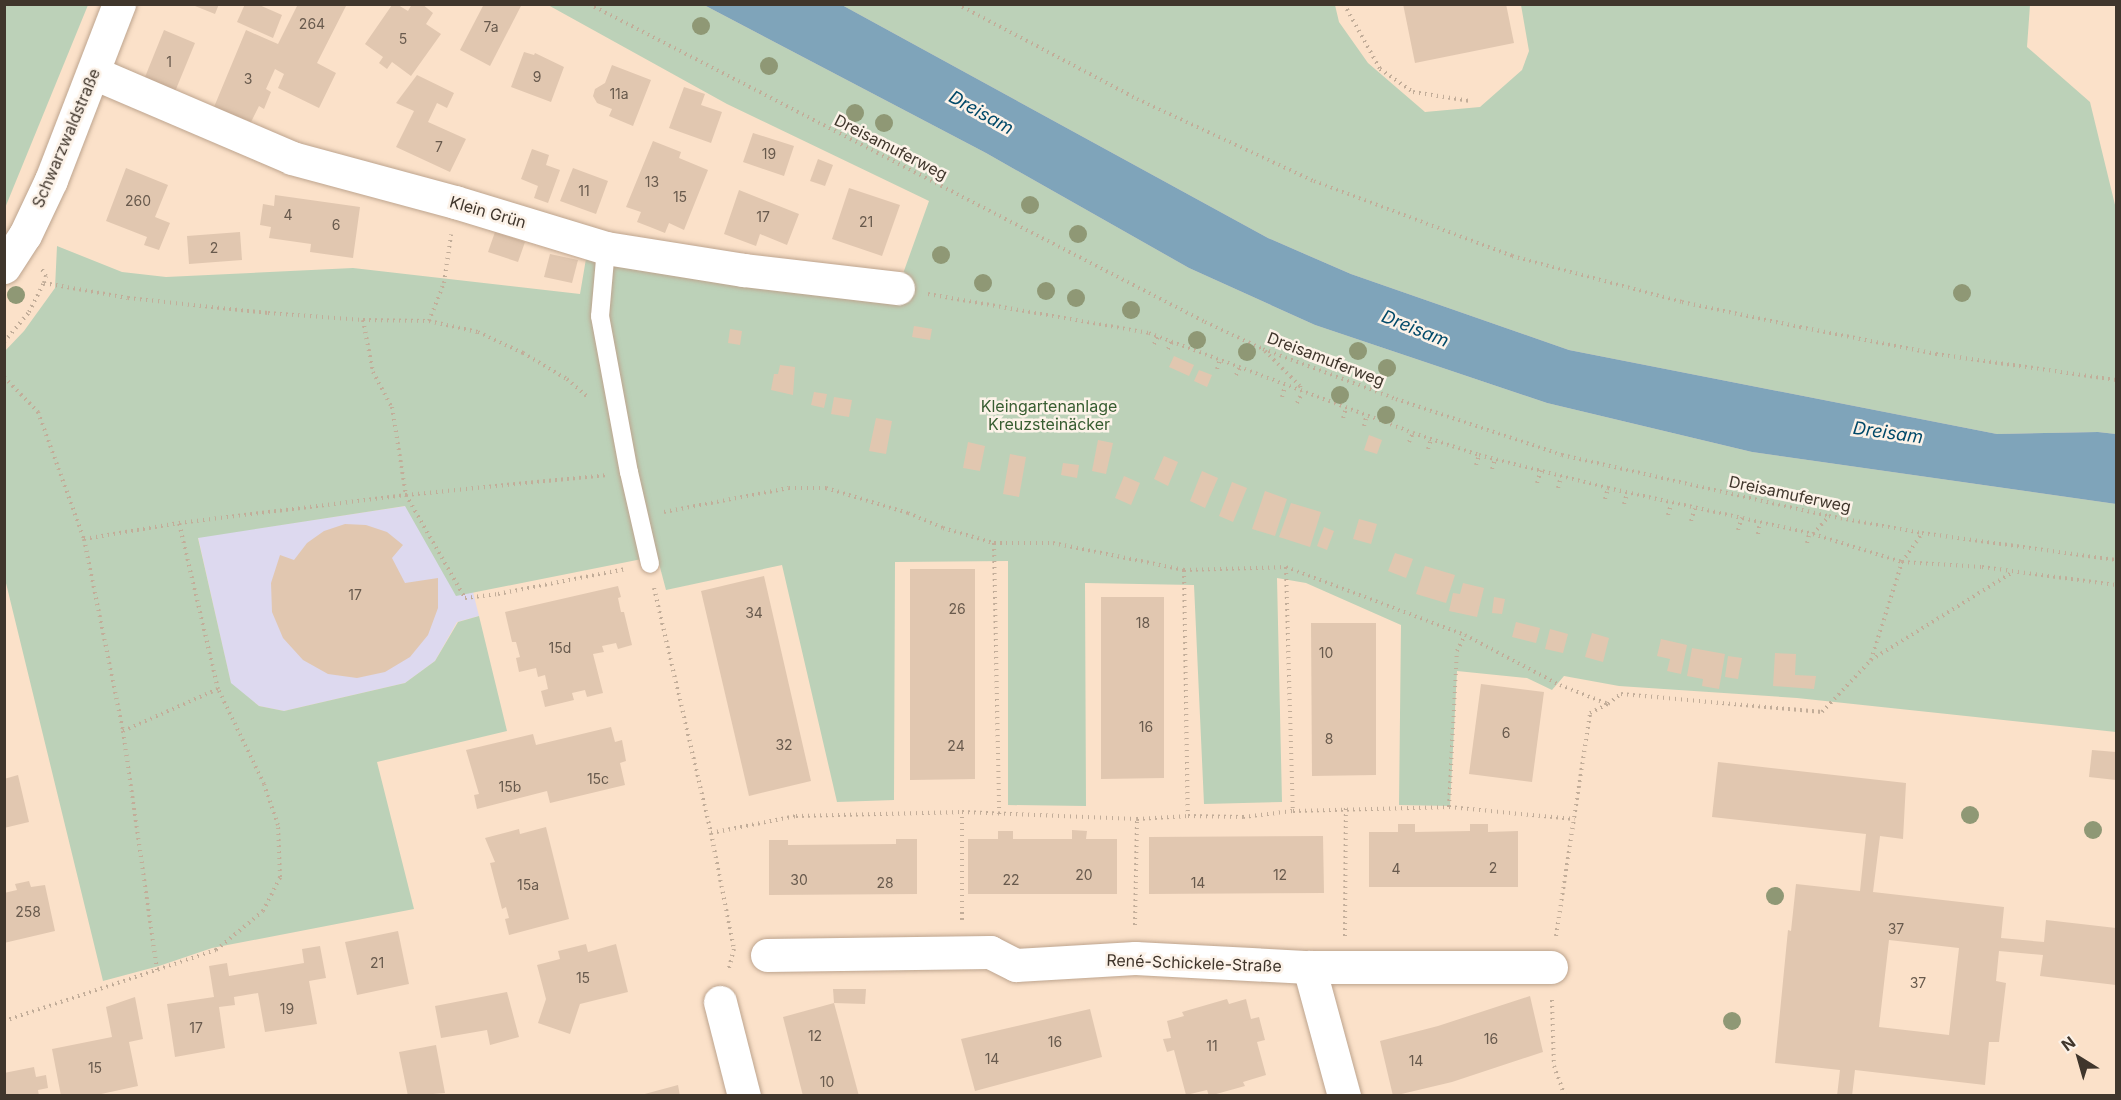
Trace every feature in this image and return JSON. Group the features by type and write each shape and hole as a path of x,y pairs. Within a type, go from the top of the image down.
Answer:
{"street":[{"name":"Schwarzwaldstraße","path":"4,267 25,235 51,180 119,4"},
{"name":"Klein Grün","path":"94,73 292,158 455,202 606,248 744,270 898,288"},
{"name":"René-Schickele-Straße","path":"767,955 990,952 1016,965 1135,958 1309,967 1346,965 1551,967"},
{"path":"1309,967 1344,1095"},
{"path":"720,1002 744,1095"}],"lane":[{"path":"606,248 600,316 629,472 650,564"}],"path":[{"name":"Dreisamuferweg","path":"589,4 1205,322 1263,349 1396,399 1562,454 1829,516 2116,560"},
{"path":"957,4 1137,99 1314,181 1512,256 1682,302 1800,327 1936,354 2116,380"},
{"path":"1344,4 1380,69 1413,92 1470,101"},
{"path":"429,321 444,283 450,243"},
{"path":"44,283 128,298 363,320 429,321 478,332 496,340 567,379 586,396 601,405 616,407"},
{"path":"898,288 1158,336 1366,417 1479,455 1671,504 1811,534 1902,562 2013,571 2116,585"},
{"path":"941,304 942,297"},
{"path":"1006,314 1008,307"},
{"path":"1027,318 1029,311"},
{"path":"363,320 373,372 392,407 406,495 465,598 498,594 650,564 711,833 734,949 720,1002"},
{"path":"1093,332 1095,324"},
{"path":"1155,344 1158,336"},
{"path":"1168,349 1172,341"},
{"path":"1263,349 1300,386 1302,393 1297,403"},
{"path":"1217,369 1220,359"},
{"path":"1236,375 1240,368"},
{"path":"4,377 38,412 84,538 123,731 157,971"},
{"path":"1282,397 1285,386"},
{"path":"1343,418 1346,409"},
{"path":"1364,426 1366,417"},
{"path":"1409,442 1413,433"},
{"path":"1428,449 1431,439"},
{"path":"1476,465 1479,455"},
{"path":"1492,469 1496,459"},
{"path":"1537,483 1541,471"},
{"path":"84,538 179,523 406,495 629,472"},
{"path":"1558,488 1561,476"},
{"path":"639,517 789,488 825,488 908,513 943,528 994,543 1053,543 1184,570 1286,567 1465,635 1560,685 1608,704"},
{"path":"1605,499 1608,488"},
{"path":"1624,504 1627,493"},
{"path":"1668,515 1671,504"},
{"path":"1691,521 1695,509"},
{"path":"1807,543 1811,534 1829,516"},
{"path":"1738,530 1742,518"},
{"path":"1758,534 1760,522"},
{"path":"4,1021 216,950 263,911 280,877 278,825 264,784 218,689 179,523"},
{"path":"1870,660 1902,562 1922,532"},
{"path":"994,543 999,814"},
{"path":"1286,567 1293,811"},
{"path":"1184,570 1188,816"},
{"path":"1565,1095 1554,1066 1551,967 1590,713 1621,694 1822,712 1870,660 2013,571"},
{"path":"1449,807 1457,651 1465,635"},
{"path":"123,731 218,689"},
{"path":"711,833 796,816 962,812 1137,819 1188,816 1243,817 1346,808 1449,807 1574,819"},
{"path":"1346,808 1346,965"},
{"path":"962,812 962,954"},
{"path":"1135,958 1137,819"}],"shaded area":[{"path":"406,506 456,595 473,592 479,616 457,622 435,661 405,683 284,711 259,706 231,684 198,537"}],"green space":[{"path":"4,5 88,5 5,208"},
{"name":"Kleingartenanlage Kreuzsteinäcker","path":"548,5 704,5 986,153 1189,268 1315,325 1547,403 1752,452 2116,504 2116,732 1797,698 1619,686 1564,676 1552,690 1527,678 1457,671 1450,806 1399,805 1401,625 1306,583 1277,578 1282,802 1204,804 1194,585 1085,583 1086,806 1008,805 1008,561 895,562 894,800 837,802 782,565 666,590 657,556 456,596 405,506 198,538 231,683 259,706 284,711 405,683 435,661 458,622 479,616 507,731 377,762 414,909 212,948 159,966 103,981 5,579 4,352 24,331 55,288 57,246 122,272 166,277 353,268 580,294 587,253 895,296 929,201 727,104"},
{"path":"842,5 1335,5 1339,22 1368,63 1425,112 1480,107 1522,70 1529,51 1521,5 2030,5 2027,47 2090,102 2116,209 2116,434 2098,432 1997,434 1569,350 1351,274 1268,238"}],"water":[{"name":"Dreisam","path":"704,5 842,5 1268,238 1351,274 1569,350 1997,434 2098,432 2116,434 2116,504 1752,452 1547,403 1315,325 1189,268 986,153"}],"building":[{"path":"190,4 219,4 215,14"},
{"path":"245,4 257,4 282,15 273,38 237,22"},
{"path":"298,4 347,4 317,63 336,73 319,108 278,88 284,74 275,69 266,89 271,92 264,109 259,106 251,122 214,107 246,30 278,44"},
{"path":"412,4 422,4 433,13 426,24 441,34 411,76 392,62 387,69 379,63 383,57 365,44 392,5 398,5 408,11"},
{"path":"484,4 522,4 490,66 460,50"},
{"path":"1403,4 1506,4 1514,43 1415,63"},
{"path":"164,30 195,43 174,94 143,82"},
{"path":"524,52 534,55 535,53 564,67 551,102 511,87"},
{"path":"612,65 651,80 633,126 609,116 612,109 597,103 593,96 595,89 605,83"},
{"path":"417,75 454,93 447,108 437,103 428,122 466,139 450,172 396,147 414,111 396,103"},
{"path":"684,87 705,94 701,105 722,112 711,143 669,128"},
{"path":"753,133 794,146 784,176 743,162"},
{"path":"653,141 681,152 679,158 708,170 684,230 669,223 665,233 637,222 641,212 626,207"},
{"path":"532,149 549,155 546,165 560,170 548,203 534,198 538,186 521,179"},
{"path":"818,159 833,165 825,186 810,181"},
{"path":"126,168 168,185 155,217 170,223 159,250 144,245 147,237 106,221"},
{"path":"573,168 608,181 596,214 560,201"},
{"path":"849,188 900,205 882,256 832,239"},
{"path":"739,190 799,214 787,245 760,234 756,246 724,234"},
{"path":"275,195 360,207 353,258 310,252 311,244 269,238 271,227 260,225 263,204 274,206"},
{"path":"240,232 242,260 189,264 187,236"},
{"path":"495,232 525,242 518,262 488,252"},
{"path":"550,254 578,260 572,283 544,277"},
{"path":"914,326 932,329 930,340 912,337"},
{"path":"730,329 742,331 740,345 728,343"},
{"path":"1174,356 1194,365 1189,376 1169,367"},
{"path":"780,365 795,367 793,395 771,390 774,374 778,374"},
{"path":"1199,370 1212,375 1207,387 1194,381"},
{"path":"814,392 827,394 824,408 811,405"},
{"path":"834,397 852,400 849,417 831,414"},
{"path":"876,418 892,421 886,454 869,451"},
{"path":"1369,435 1382,440 1377,454 1364,450"},
{"path":"1098,440 1113,443 1106,474 1092,471"},
{"path":"968,442 985,446 980,471 963,468"},
{"path":"1010,454 1026,457 1019,497 1003,494"},
{"path":"1164,456 1178,462 1168,486 1154,479"},
{"path":"1063,463 1079,465 1077,478 1061,475"},
{"path":"1202,471 1218,478 1205,508 1190,501"},
{"path":"1124,476 1140,483 1131,505 1115,498"},
{"path":"1232,482 1247,488 1233,522 1219,516"},
{"path":"1265,491 1287,499 1275,536 1252,529"},
{"path":"1291,503 1321,512 1310,547 1279,537"},
{"path":"1359,519 1377,524 1371,544 1353,539"},
{"path":"345,524 366,525 387,532 403,545 392,558 405,583 438,578 438,608 428,635 410,657 385,672 357,678 328,674 303,660 283,638 272,612 271,583 280,555 294,560 307,543 324,531"},
{"path":"1324,527 1334,531 1327,550 1317,546"},
{"path":"1395,553 1413,559 1406,578 1388,571"},
{"path":"1425,566 1455,575 1446,603 1416,594"},
{"path":"910,569 975,569 975,779 910,780"},
{"path":"764,576 811,781 749,796 701,591"},
{"path":"1463,583 1484,588 1477,617 1449,611 1453,593 1460,594"},
{"path":"618,586 621,612 624,612 632,645 618,649 616,643 602,646 604,652 593,654 603,693 587,697 585,690 572,693 574,700 545,707 541,691 548,689 545,675 538,677 536,668 519,672 516,658 520,657 516,642 512,642 505,612"},
{"path":"1101,597 1164,597 1164,778 1101,779"},
{"path":"1494,597 1505,599 1502,614 1492,613"},
{"path":"1516,622 1540,628 1536,643 1512,637"},
{"path":"1311,623 1376,623 1376,775 1312,776"},
{"path":"1550,629 1568,634 1563,653 1545,649"},
{"path":"1592,633 1609,638 1603,662 1585,657"},
{"path":"1661,639 1687,645 1681,674 1667,671 1670,659 1657,656"},
{"path":"1692,648 1725,654 1719,689 1702,686 1703,679 1687,676"},
{"path":"1775,653 1796,654 1795,675 1816,676 1814,689 1773,686"},
{"path":"1728,656 1742,658 1738,679 1725,677"},
{"path":"1481,684 1544,692 1532,782 1469,774"},
{"path":"611,727 615,742 622,740 626,761 620,763 625,785 550,803 547,791 477,809 474,795 479,794 466,750 533,734 536,745"},
{"path":"2092,750 2116,752 2116,780 2089,777"},
{"path":"1718,762 1906,783 1903,839 1880,836 1873,892 2004,907 2001,938 2044,942 2046,920 2116,928 2116,985 2040,976 2043,955 1999,951 1996,981 2006,983 1999,1042 1989,1042 1985,1085 1855,1070 1852,1096 1837,1096 1840,1070 1775,1063 1788,930 1791,931 1796,884 1860,891 1866,834 1712,817","holes":["1889,940 1959,948 1949,1035 1879,1027"]},
{"path":"18,775 29,822 4,828 4,779"},
{"path":"1398,824 1415,824 1415,832 1470,831 1470,824 1488,824 1488,832 1518,831 1518,887 1369,887 1369,832 1398,832"},
{"path":"546,827 569,919 509,935 505,919 509,918 506,907 502,909 490,863 495,862 485,838 519,829 520,834"},
{"path":"1072,830 1087,831 1086,839 1117,839 1117,894 968,894 968,839 998,839 998,831 1013,831 1013,839 1072,839"},
{"path":"1323,836 1324,893 1149,894 1149,837"},
{"path":"896,839 917,839 917,894 769,895 769,840 788,840 788,845 896,844"},
{"path":"29,881 31,887 45,885 55,931 4,943 4,893 17,890 15,884"},
{"path":"398,931 409,984 357,995 345,942"},
{"path":"586,944 588,952 616,944 628,992 580,1004 570,1034 538,1023 546,999 537,965 560,959 558,951"},
{"path":"320,946 326,978 309,981 317,1024 265,1032 258,993 234,997 235,1005 219,1007 225,1048 175,1057 167,1004 214,997 209,966 227,963 229,976 304,963 302,949"},
{"path":"833,989 866,989 865,1004 834,1003"},
{"path":"507,992 519,1037 490,1045 487,1030 441,1038 435,1006"},
{"path":"1530,996 1543,1052 1452,1082 1393,1096 1380,1041 1438,1026"},
{"path":"135,997 143,1039 129,1042 138,1086 92,1096 61,1096 52,1049 112,1037 106,1007"},
{"path":"1227,999 1229,1004 1246,999 1251,1019 1259,1017 1265,1040 1257,1042 1266,1075 1243,1082 1245,1086 1209,1096 1207,1090 1186,1095 1174,1050 1167,1052 1163,1039 1171,1038 1167,1021 1184,1016 1182,1012"},
{"path":"834,1003 859,1096 803,1096 783,1017"},
{"path":"1090,1009 1102,1057 975,1091 961,1039"},
{"path":"436,1045 445,1093 408,1096 399,1052"},
{"path":"34,1067 36,1077 46,1075 48,1088 38,1090 39,1096 4,1096 4,1073"},
{"path":"678,1085 680,1096 641,1096 641,1095"}]}
